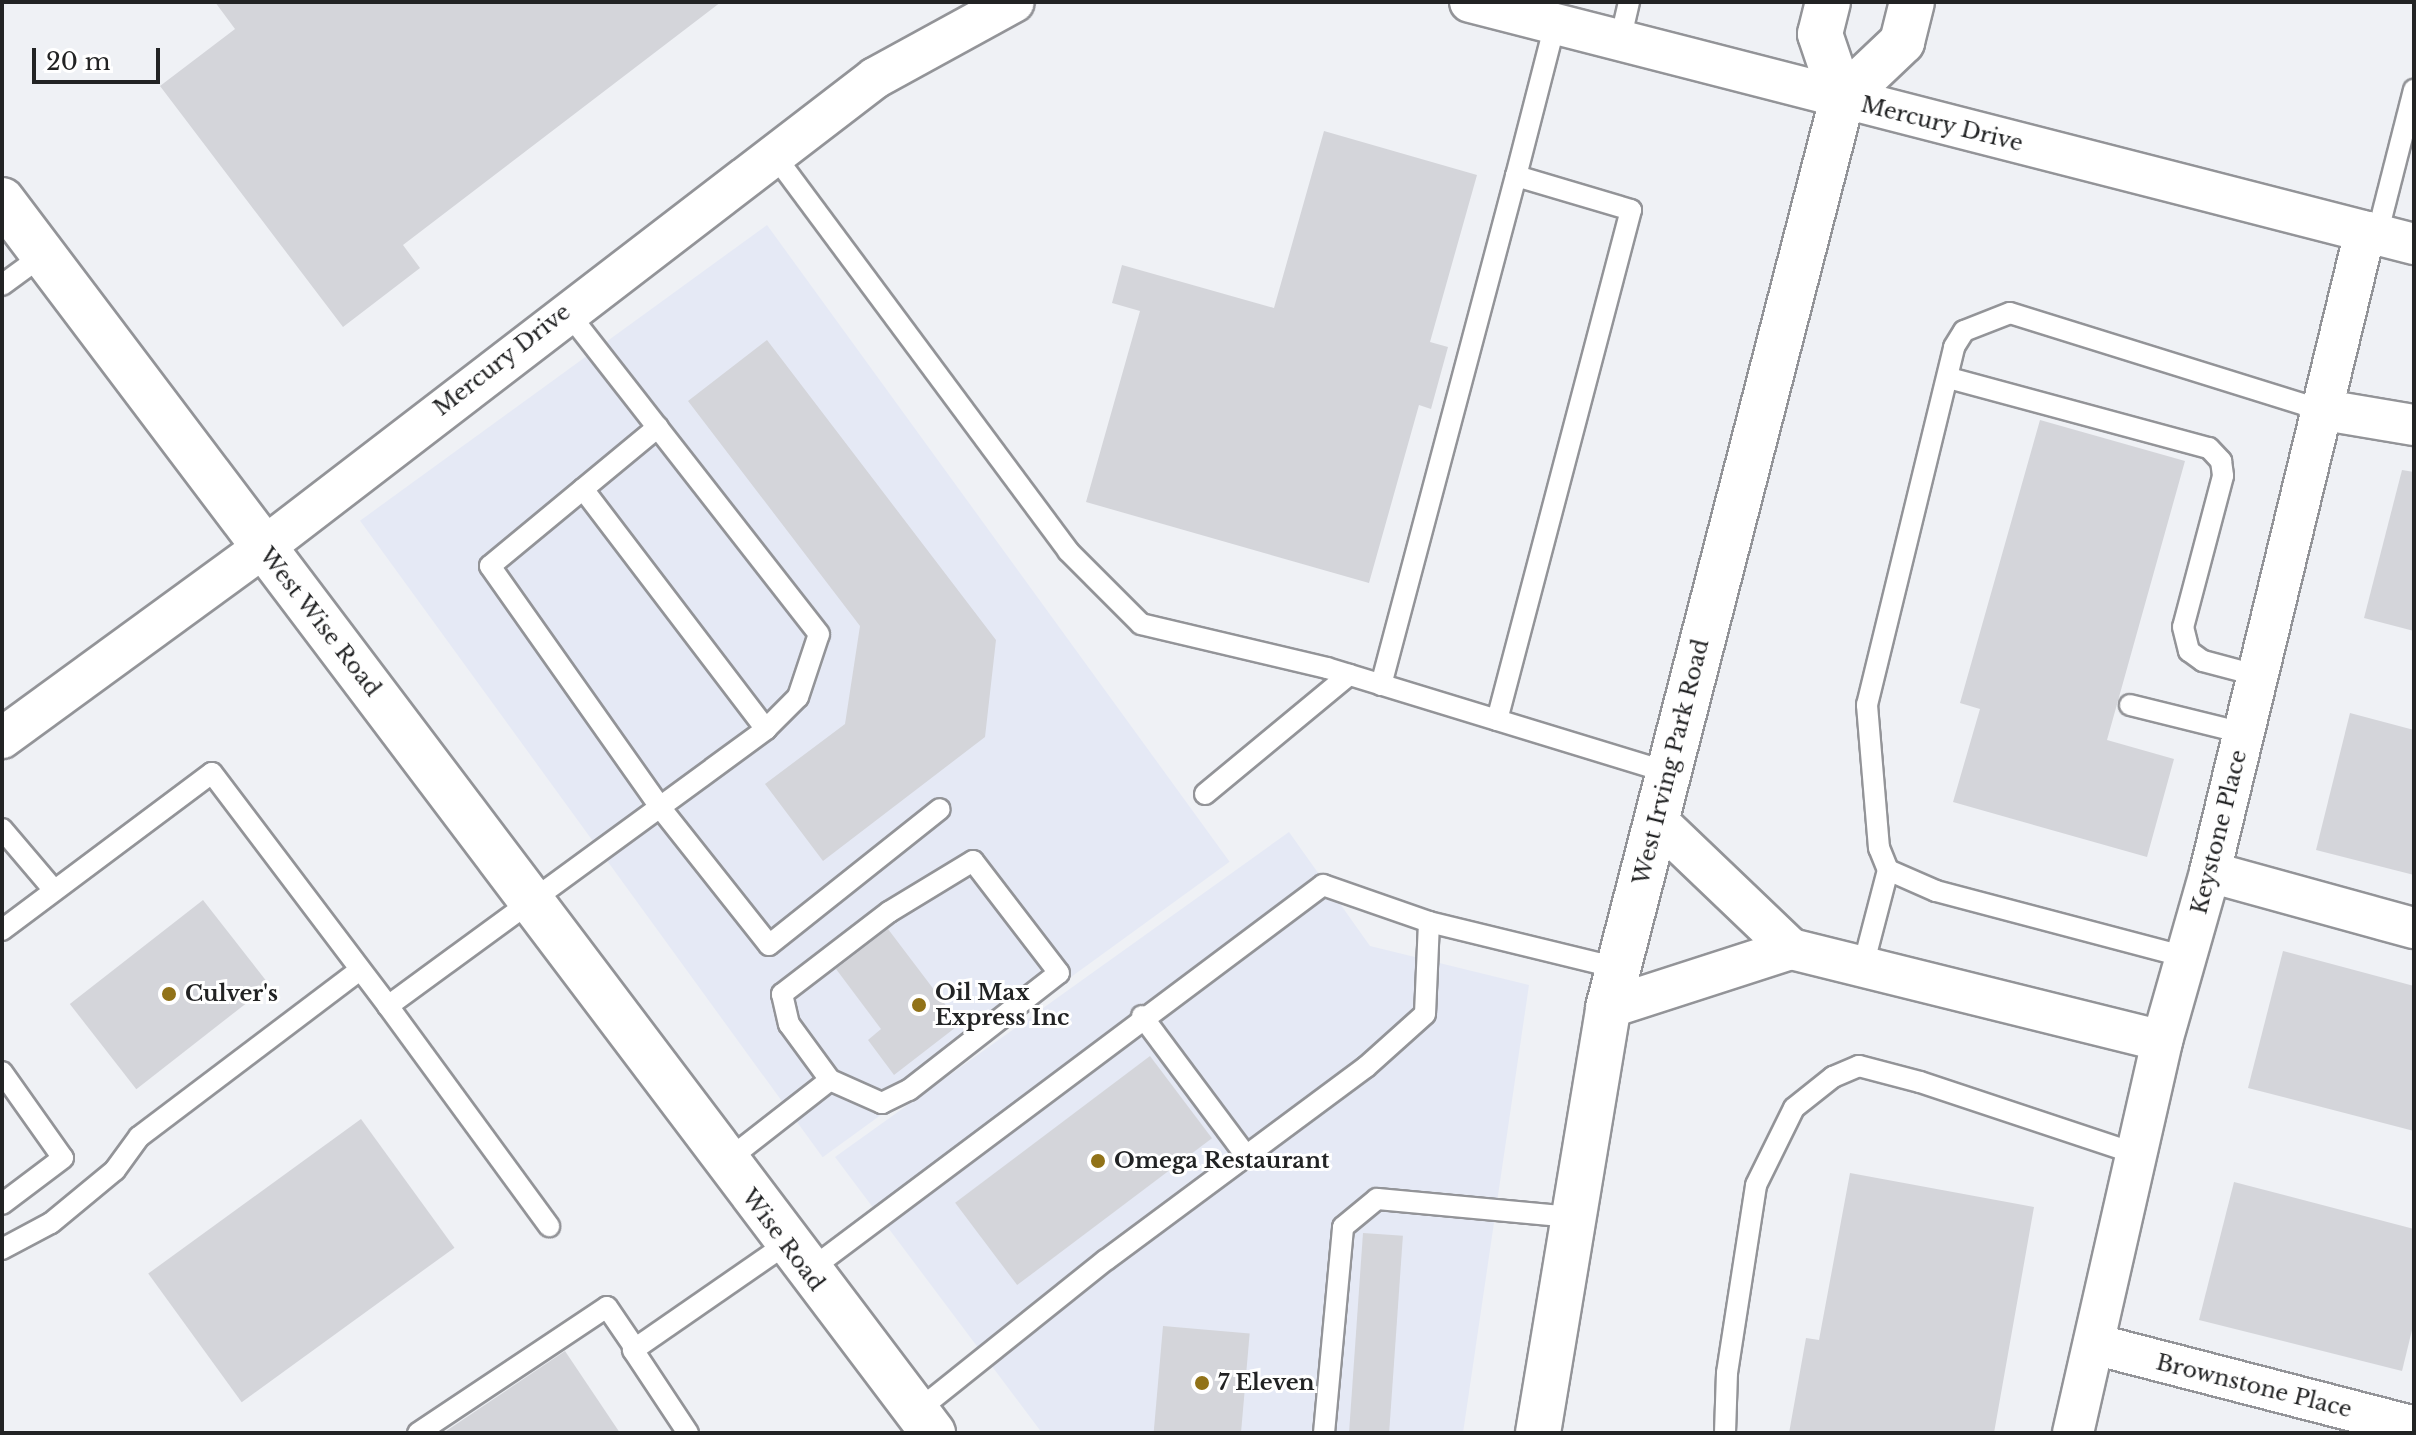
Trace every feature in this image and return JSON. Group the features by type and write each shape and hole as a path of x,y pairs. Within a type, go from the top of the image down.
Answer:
{"main road":[{"path":"1828,2 1820,34 1842,99 1902,42 1912,2"},
{"name":"West Irving Park Road","path":"1538,1433 1613,988 1842,99"},
{"name":"West Wise Road","path":"2,200 640,1042"},
{"name":"Wise Road","path":"640,1042 796,1258 924,1423"}],"street":[{"name":"Mercury Drive","path":"2,738 263,548 566,310 875,78 1014,2"},
{"name":"Mercury Drive","path":"1470,2 2385,237"},
{"name":"Keystone Place","path":"2073,1433 2162,1041 2210,872 2319,409 2385,237"},
{"path":"2319,409 2414,425"},
{"path":"1656,820 1791,949"},
{"path":"2210,872 2414,928"},
{"path":"1613,988 1791,949 2162,1041"},
{"name":"Brownstone Place","path":"2094,1344 2414,1427"}],"lane":[{"path":"1620,41 1629,2"},
{"path":"1381,685 1555,24"},
{"path":"2385,237 2414,90"},
{"path":"775,156 1068,551 1141,624 1349,675 1668,772"},
{"path":"1497,720 1631,210 1516,176"},
{"path":"2,285 43,255"},
{"path":"388,1006 766,729 798,697 819,634 566,310"},
{"path":"1863,966 1888,870 1879,848 1867,705 1949,378 1954,347 1964,331 2010,313 2319,409"},
{"path":"1949,378 2209,448 2221,461 2223,476 2183,627 2189,651 2203,661 2256,675"},
{"path":"658,427 490,566 659,806 769,945 940,809"},
{"path":"583,489 766,729"},
{"path":"1205,794 1349,675"},
{"path":"2130,705 2243,733"},
{"path":"2,930 212,773 549,1226"},
{"path":"2,829 54,890"},
{"path":"973,861 1059,973 882,1103 830,1080 789,1024 782,994 889,912 973,861"},
{"path":"1888,870 1936,891 2186,957"},
{"path":"635,1348 796,1258 1323,885 1613,988"},
{"path":"924,1423 1245,1154 1366,1067 1425,1014 1429,922"},
{"path":"2,1249 51,1223 115,1170 139,1137 360,970"},
{"path":"1142,1016 1245,1154"},
{"path":"1725,1433 1727,1373 1756,1185 1794,1108 1833,1077 1859,1066 1920,1082 2137,1154"},
{"path":"2,1072 63,1158 2,1204"},
{"path":"725,1162 830,1080"},
{"path":"1324,1433 1343,1227 1377,1199 1572,1217"},
{"path":"418,1433 607,1307 688,1433"}],"shaded area":[{"path":"767,225 1230,862 823,1157 360,521"},
{"path":"1289,832 1370,946 1529,985 1463,1433 1042,1433 835,1157"}],"building":[{"path":"215,2 721,2 403,245 420,268 343,327 160,86 235,29"},
{"path":"1324,131 1477,175 1430,342 1448,347 1431,409 1419,405 1369,583 1086,502 1140,311 1112,303 1122,265 1274,308"},
{"path":"767,340 996,640 985,737 823,861 765,784 845,724 860,626 688,401"},
{"path":"2040,420 2185,461 2107,740 2174,759 2147,857 1953,802 1980,709 1960,703"},
{"path":"2402,470 2414,472 2414,631 2364,618"},
{"path":"2350,713 2414,730 2414,875 2316,850"},
{"name":"Culver's","path":"203,900 269,985 136,1089 70,1004"},
{"name":"Oil Max Express Inc","path":"888,929 960,1024 894,1075 868,1040 881,1029 836,969"},
{"path":"2283,951 2414,986 2414,1131 2248,1088"},
{"name":"Omega Restaurant","path":"1150,1056 1212,1138 1017,1285 955,1203"},
{"path":"361,1119 454,1248 242,1402 148,1274"},
{"path":"1850,1173 2034,1207 1994,1433 1789,1433 1806,1338 1819,1340"},
{"path":"2234,1182 2414,1229 2414,1322 2402,1371 2199,1320"},
{"path":"1363,1233 1403,1236 1389,1433 1349,1433"},
{"name":"7 Eleven","path":"1163,1326 1250,1334 1241,1433 1154,1433"},
{"path":"565,1351 620,1433 443,1433"}],"place":[{"name":"Culver's","path":"169,994"},
{"name":"Oil Max Express Inc","path":"919,1005"},
{"name":"Omega Restaurant","path":"1098,1161"},
{"name":"7 Eleven","path":"1202,1383"}]}
